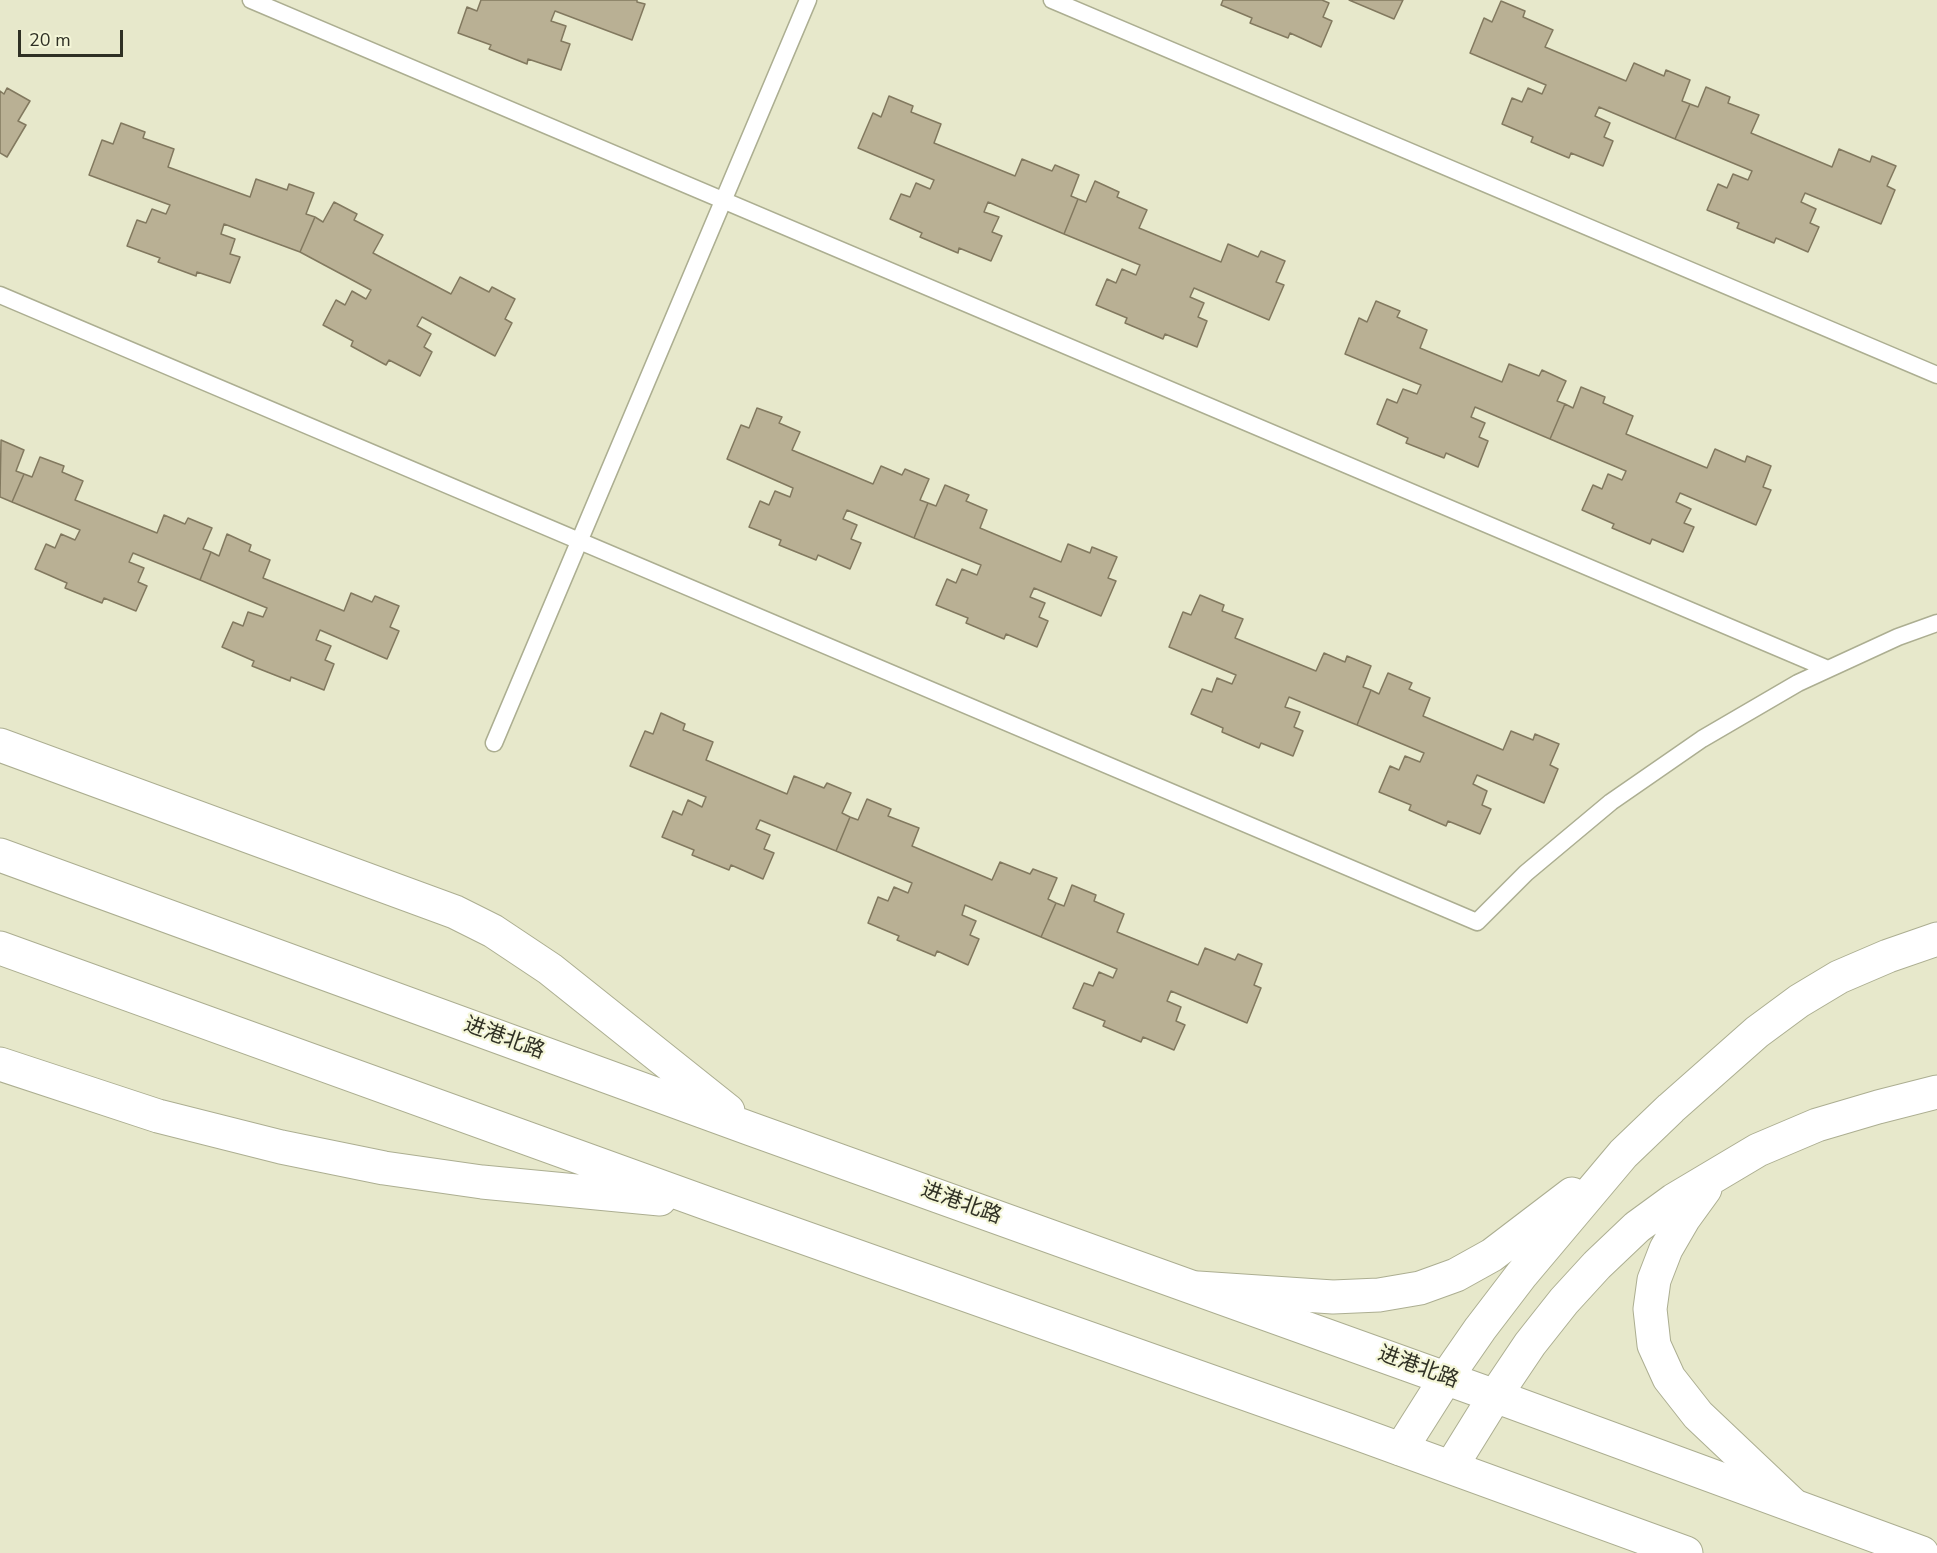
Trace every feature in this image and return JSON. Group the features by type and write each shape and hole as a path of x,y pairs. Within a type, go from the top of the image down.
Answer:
{"main road":[{"path":"0,745 455,912 494,931 550,969 751,1129"},
{"name":"进港北路","path":"0,855 751,1129 1791,1503 1922,1553"},
{"path":"1198,1288 1334,1297 1379,1295 1420,1288 1456,1275 1492,1255 1623,1154 1716,1066 1756,1032 1799,1001 1839,977 1888,956 1937,939"},
{"path":"0,948 1686,1553"},
{"path":"0,1064 158,1116 280,1147 373,1165 482,1182 709,1204"},
{"path":"1451,1467 1530,1344 1564,1301 1636,1227 1674,1200 1758,1150 1817,1125 1937,1092"},
{"path":"1401,1449 1480,1329 1522,1274 1623,1154"},
{"path":"1716,1174 1684,1218 1666,1249 1654,1280 1650,1309 1654,1345 1669,1378 1698,1415 1791,1503"}],"lane":[{"path":"251,0 1828,669"},
{"path":"494,743 808,0"},
{"path":"1052,0 1937,375"},
{"path":"0,295 1477,922 1526,873 1611,802 1702,739 1798,683 1898,637 1937,623"}],"building":[{"path":"481,0 637,0 645,4 632,40 555,11 551,21 566,26 561,41 570,44 561,70 528,59 527,64 489,49 491,45 458,33 467,7 477,11"},
{"path":"1223,0 1322,0 1329,3 1323,17 1332,21 1321,47 1290,33 1288,38 1250,23 1252,18 1221,5"},
{"path":"1349,0 1403,0 1394,19"},
{"path":"1501,1 1525,11 1523,17 1553,30 1545,47 1626,81 1634,63 1664,76 1666,70 1690,80 1682,101 1690,104 1675,139 1599,107 1595,116 1610,123 1604,137 1613,141 1603,166 1571,153 1569,158 1531,142 1533,137 1502,124 1512,98 1522,102 1528,88 1542,94 1546,85 1470,53 1484,18 1492,22"},
{"path":"1706,87 1730,97 1728,103 1759,115 1751,133 1832,167 1839,149 1870,162 1872,156 1896,166 1887,186 1895,190 1881,224 1805,193 1801,202 1816,209 1810,223 1819,227 1808,252 1776,238 1774,243 1737,228 1739,223 1707,210 1718,184 1727,188 1733,174 1748,180 1752,171 1675,139 1690,104 1698,107"},
{"path":"7,88 30,101 18,121 26,125 7,157 0,153 0,91 4,94"},
{"path":"889,96 913,106 911,112 941,124 934,143 1015,176 1022,159 1052,171 1055,165 1079,175 1071,196 1078,199 1064,234 988,202 984,212 999,217 992,232 1002,236 991,261 959,248 958,253 920,237 922,233 890,219 901,194 910,197 916,183 930,189 934,180 858,148 873,113 881,117"},
{"path":"121,123 145,132 143,138 174,149 168,167 250,197 256,179 287,190 289,184 314,193 306,214 315,217 300,252 224,224 221,234 235,239 230,254 240,257 230,283 197,272 196,276 158,262 160,258 127,246 137,220 146,223 152,209 166,214 170,205 89,175 102,140 113,144"},
{"path":"1095,181 1119,192 1117,197 1147,210 1139,228 1221,262 1228,244 1258,257 1261,251 1285,261 1276,282 1284,285 1269,320 1194,288 1190,297 1204,303 1198,317 1207,321 1197,347 1165,334 1163,339 1125,323 1127,318 1096,305 1107,279 1116,283 1122,269 1136,275 1140,265 1064,234 1078,199 1086,202"},
{"path":"334,202 357,214 354,220 383,235 373,253 451,294 460,277 489,292 492,287 515,299 505,319 512,323 495,356 422,317 417,326 431,334 424,347 432,352 420,376 389,360 386,365 351,346 353,341 323,325 336,300 345,305 352,291 366,299 371,290 300,252 315,217 323,222"},
{"path":"1376,301 1400,311 1397,317 1427,330 1420,348 1502,382 1509,364 1539,376 1542,370 1566,381 1557,401 1565,404 1550,439 1475,407 1471,417 1485,423 1479,437 1488,441 1478,467 1446,453 1444,458 1406,443 1408,438 1377,424 1387,399 1397,403 1403,389 1417,394 1421,385 1345,354 1359,318 1367,322"},
{"path":"1581,387 1605,397 1603,403 1633,416 1626,434 1707,468 1715,449 1745,462 1747,456 1771,466 1763,487 1771,490 1756,525 1680,493 1676,502 1691,509 1684,523 1694,527 1683,552 1652,539 1650,544 1612,528 1614,524 1582,510 1593,485 1602,489 1608,474 1622,480 1626,471 1550,439 1565,404 1573,408"},
{"path":"757,408 782,417 779,423 800,432 792,450 873,484 881,466 902,475 905,469 929,479 920,500 928,503 914,538 847,510 843,519 857,525 851,539 861,543 850,569 818,555 816,560 779,545 781,540 749,527 760,501 769,505 775,491 790,497 793,488 727,459 741,425 749,428"},
{"path":"1,440 24,450 16,471 24,474 12,502 0,497"},
{"path":"40,457 64,466 62,472 83,481 75,500 157,533 164,515 185,524 188,518 212,528 203,549 211,552 200,580 133,553 129,562 144,568 138,582 147,586 136,611 104,598 102,603 65,588 67,583 35,569 46,544 55,548 61,534 75,540 80,530 12,502 24,474 32,477"},
{"path":"945,485 969,495 966,501 987,510 980,528 1061,562 1068,544 1090,553 1092,547 1117,557 1108,578 1116,581 1101,616 1034,588 1030,597 1045,603 1039,617 1048,621 1037,647 1006,634 1004,639 966,623 968,618 936,605 947,579 956,583 962,569 977,575 981,565 914,538 928,503 936,506"},
{"path":"227,534 251,545 249,551 270,560 263,578 344,611 351,593 372,602 375,596 399,606 390,627 399,631 387,659 320,630 316,640 331,646 325,660 334,664 324,690 291,677 290,681 252,666 254,661 222,647 233,622 243,626 248,612 263,617 267,608 200,580 211,552 219,556"},
{"path":"1200,595 1224,605 1222,611 1243,619 1235,638 1316,671 1324,653 1345,662 1347,656 1371,666 1363,687 1371,690 1357,725 1289,697 1285,707 1300,712 1294,727 1303,731 1293,756 1261,743 1259,748 1222,732 1223,728 1191,714 1202,689 1212,692 1217,678 1232,684 1236,675 1169,647 1183,612 1191,615"},
{"path":"1388,673 1412,683 1409,689 1430,698 1423,716 1503,750 1511,731 1533,740 1535,734 1559,744 1550,765 1558,769 1544,803 1477,775 1473,784 1487,791 1482,805 1491,809 1480,834 1448,821 1446,826 1409,810 1411,805 1379,792 1390,766 1399,770 1405,756 1420,762 1424,753 1357,725 1371,690 1379,694"},
{"path":"661,713 685,724 683,730 713,742 706,760 787,794 794,776 824,788 827,783 851,793 842,813 850,817 836,851 760,820 756,829 770,835 764,849 774,853 763,879 731,865 729,870 692,855 694,850 662,837 673,811 682,815 688,800 702,807 706,797 630,766 645,731 653,734"},
{"path":"867,799 891,809 888,816 919,828 912,846 992,880 1000,862 1030,874 1033,869 1057,878 1048,899 1056,903 1041,937 965,905 962,915 976,921 970,935 979,939 968,965 937,951 935,956 897,940 899,936 868,923 878,897 888,901 894,887 908,893 912,883 836,851 850,817 858,820"},
{"path":"1072,885 1096,895 1094,901 1124,914 1117,932 1198,965 1205,948 1235,960 1238,954 1262,964 1254,985 1261,988 1247,1023 1171,991 1167,1001 1181,1007 1176,1021 1185,1025 1174,1050 1143,1037 1141,1042 1103,1026 1105,1021 1073,1008 1084,983 1093,986 1099,972 1113,978 1117,969 1041,937 1056,903 1064,906"}]}
